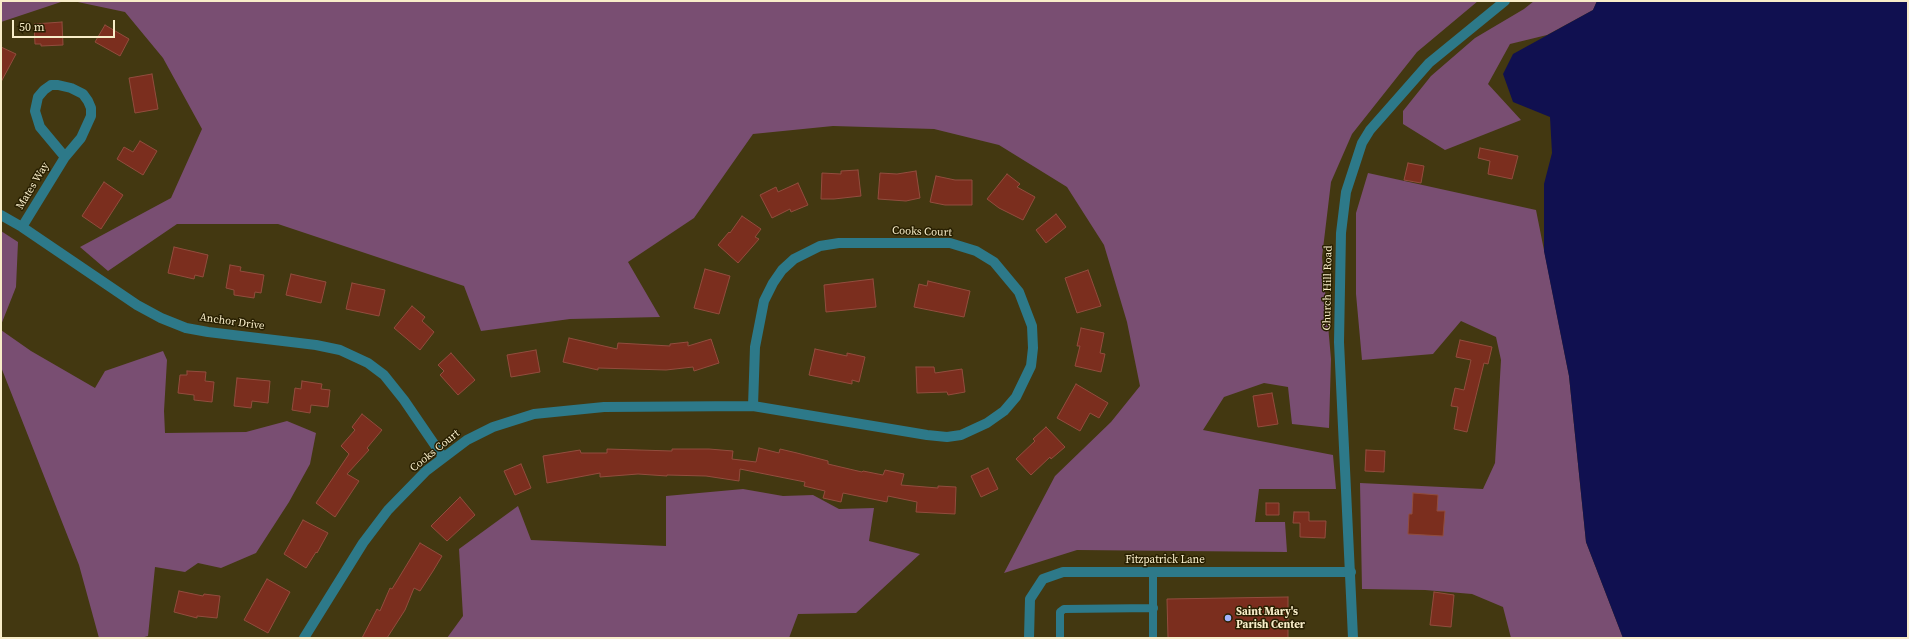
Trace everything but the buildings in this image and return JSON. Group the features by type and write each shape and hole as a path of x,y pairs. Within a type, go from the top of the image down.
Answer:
{"street":[{"name":"Church Hill Road","path":"1353,638 1339,342 1340,233 1346,192 1362,143 1370,130 1429,63 1505,1"},
{"name":"Mates Way","path":"22,227 65,158 81,138 91,116 91,108 88,100 83,94 71,88 51,85 38,96 35,111 40,127 65,158"},
{"name":"Anchor Drive","path":"1,215 22,227 137,305 161,318 186,328 208,332 316,345 340,350 368,363 384,375 394,387 443,457"},
{"name":"Cooks Court","path":"304,638 363,543 388,510 426,471 443,457 466,440 493,427 534,414 604,407 753,406 927,435 961,435 987,424 1004,411 1016,397 1031,366 1033,348 1032,326 1018,292 1010,280 994,262 976,251 950,243 840,243 820,246 794,259 782,270 772,283 764,301 755,348 753,406"},
{"name":"Fitzpatrick Lane","path":"1029,638 1030,599 1043,579 1063,572 1351,572"}],"lane":[{"path":"1153,572 1154,638"},
{"path":"1060,638 1060,612 1064,609 1154,608"}],"shaded area":[{"path":"1,1 64,1 1,22"},
{"path":"73,1 1478,1 1417,52 1352,134 1331,182 1322,257 1331,359 1329,428 1292,424 1288,387 1264,383 1224,397 1203,430 1333,455 1336,489 1259,489 1255,522 1285,522 1287,552 1077,550 1004,573 1055,476 1111,422 1140,386 1127,322 1104,245 1067,187 999,145 934,129 833,126 753,134 694,218 628,262 660,317 570,319 481,331 464,286 278,224 177,224 108,271 80,247 171,198 202,129 163,58 125,12"},
{"path":"1534,1 1597,1 1593,10 1547,35 1510,44 1488,84 1521,120 1445,150 1403,124 1403,111 1431,76 1475,38 1524,9"},
{"path":"1597,1 1908,1 1908,638 1623,638 1586,542 1569,376 1544,251 1544,184 1552,153 1550,117 1513,102 1503,74 1513,54 1593,10"},
{"path":"1368,173 1536,210 1569,376 1586,542 1623,638 1511,638 1503,607 1472,594 1425,590 1362,589 1360,483 1483,489 1495,463 1501,360 1496,337 1461,321 1433,354 1362,360 1356,294 1356,213"},
{"path":"1,231 18,242 16,287 1,325"},
{"path":"1,330 31,351 95,388 105,371 163,351 167,360 164,411 165,433 246,432 287,421 316,433 310,464 289,502 256,553 221,568 198,563 185,572 155,567 148,636 141,638 99,638 79,565 1,367"},
{"path":"743,489 783,496 813,495 839,509 874,508 869,541 920,554 856,613 798,614 789,638 447,638 463,616 459,549 518,506 531,540 666,546 666,496"}],"place":[{"name":"Saint Mary's Parish Center","path":"1228,618"}]}
